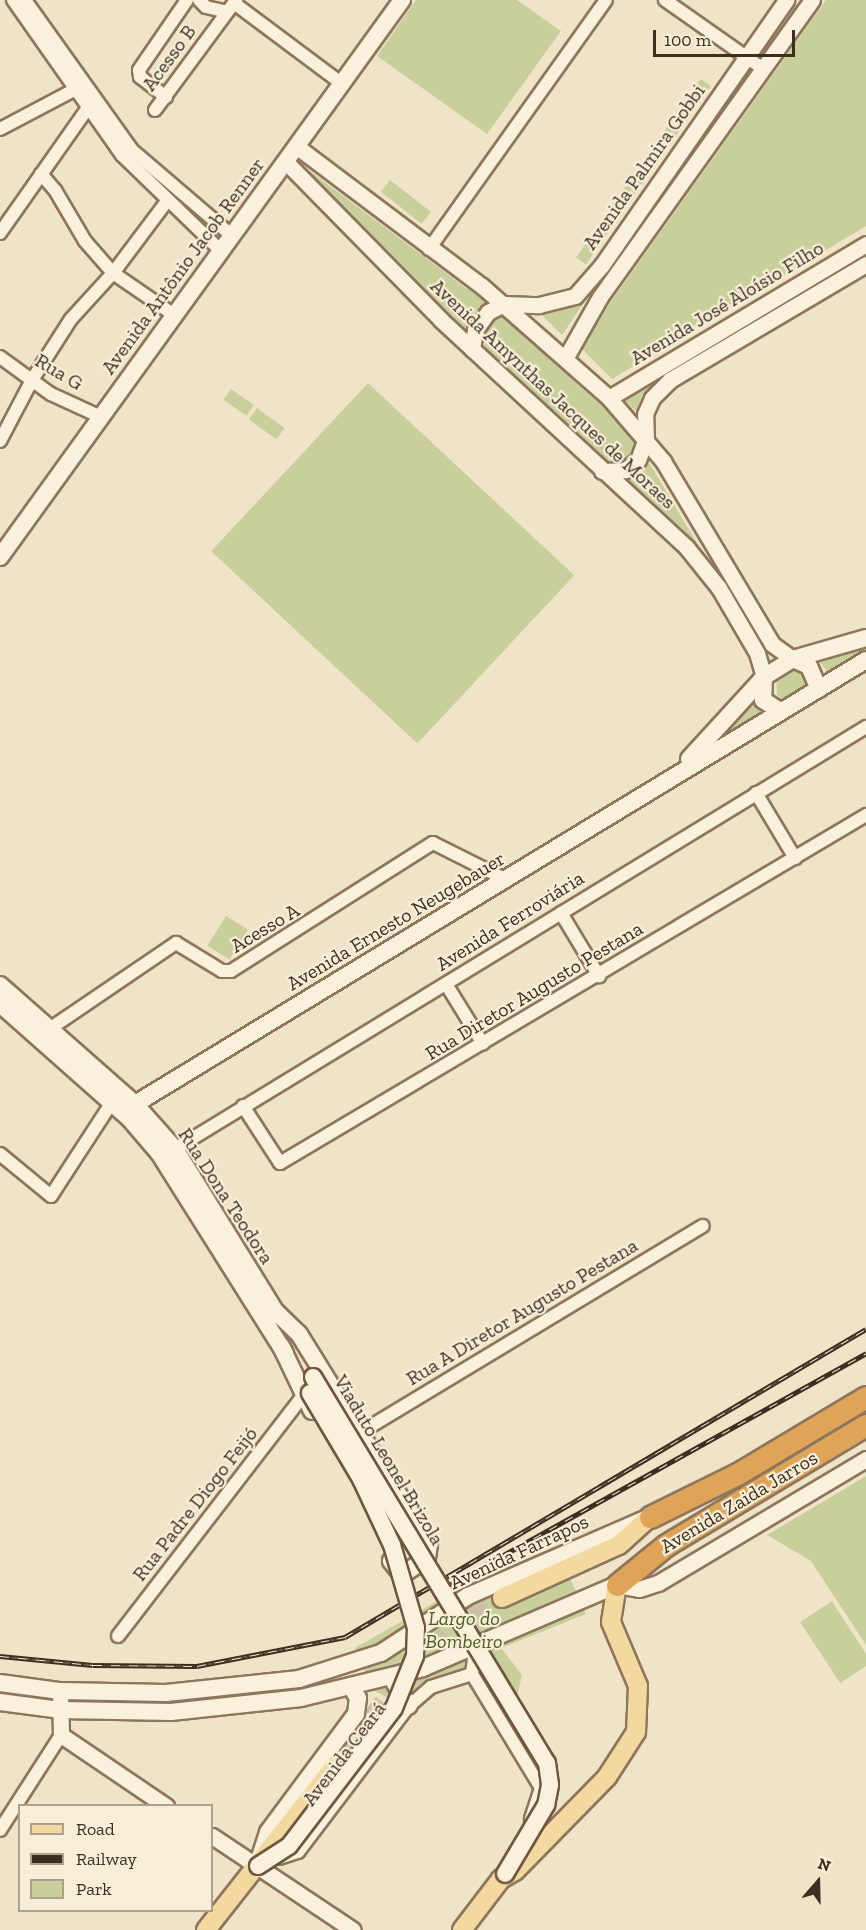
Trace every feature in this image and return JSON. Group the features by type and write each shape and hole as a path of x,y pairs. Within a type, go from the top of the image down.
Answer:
{"highway":[{"name":"Avenida Zaida Jarros","path":"650,1517 739,1473 866,1397"},
{"name":"Avenida Zaida Jarros","path":"617,1586 641,1562 666,1545 866,1425"}],"main road":[{"name":"Avenida Antônio Jacob Renner","path":"0,557 402,0"},
{"name":"Avenida Ernesto Neugebauer","path":"678,772 764,677 793,659 866,639"},
{"path":"793,659 809,666 819,688"},
{"name":"Avenida Ernesto Neugebauer","path":"132,1111 678,772 866,660"},
{"path":"764,677 763,700 780,711"},
{"name":"Rua Dona Teodora","path":"0,985 48,1030 110,1082 187,1193 306,1385"},
{"name":"Rua Dona Teodora","path":"0,1004 113,1105 132,1111 175,1149 272,1308 306,1385"},
{"path":"272,1308 299,1334 429,1544 427,1558 409,1570 394,1568 358,1487 306,1385"},
{"name":"Viaduto Leonel Brizola","path":"257,1866 289,1846 394,1708 415,1656 416,1628 392,1545 361,1479 306,1385"},
{"name":"Viaduto Leonel Brizola","path":"306,1385 547,1763 550,1785 546,1806 503,1876"},
{"name":"Avenida Farrapos","path":"502,1598 619,1545 650,1517"},
{"name":"Avenida Farrapos","path":"0,1683 60,1691 166,1692 236,1687 299,1679 381,1653 468,1596 650,1517"},
{"path":"462,1930 503,1876 515,1871 607,1777 636,1732 638,1686 611,1622 617,1586"},
{"path":"0,1702 61,1710 171,1712 239,1706 351,1687 423,1668 617,1586"},
{"path":"389,1677 402,1690 409,1706"},
{"name":"Avenida Ceará","path":"257,1866 268,1832 356,1714 358,1698 351,1687"},
{"name":"Avenida Ceará","path":"206,1930 340,1760"}],"street":[{"path":"13,0 122,155 220,250"},
{"path":"25,0 132,150 231,235"},
{"path":"165,97 140,77 140,67 187,0"},
{"path":"199,0 206,7 232,5 341,83"},
{"path":"429,249 606,0"},
{"path":"665,0 763,69"},
{"name":"Avenida Palmira Gobbi","path":"504,304 539,305 575,296 602,265 786,0"},
{"name":"Avenida Palmira Gobbi","path":"566,357 600,297 812,0"},
{"name":"Acesso B","path":"155,110 232,5"},
{"path":"0,129 76,89"},
{"path":"0,233 88,108"},
{"name":"Avenida Amynthas Jacques de Moraes","path":"296,146 504,304 566,357 609,398 646,438 663,461 772,644 793,659"},
{"name":"Avenida Amynthas Jacques de Moraes","path":"285,161 472,349 687,548 712,580 757,653 764,677"},
{"path":"41,174 55,190 85,241 113,273 174,315"},
{"path":"0,441 32,380 71,319 113,273 168,201"},
{"name":"Avenida José Aloísio Filho","path":"609,398 866,244"},
{"name":"Avenida José Aloísio Filho","path":"646,438 645,414 652,399 670,380 866,264"},
{"path":"472,349 475,330 488,312 504,304"},
{"name":"Rua G","path":"0,357 51,394 101,417"},
{"path":"602,471 625,470 638,460 646,438"},
{"name":"Avenida Ferroviária","path":"175,1149 866,727"},
{"path":"756,794 795,858"},
{"name":"Rua Diretor Augusto Pestana","path":"243,1106 280,1163 599,976 866,815"},
{"name":"Acesso A","path":"48,1030 176,944 222,971 231,971 433,843 506,879"},
{"path":"561,913 599,976"},
{"path":"446,984 483,1044"},
{"path":"0,1154 51,1196 113,1105 110,1082"},
{"name":"Rua A Diretor Augusto Pestana","path":"361,1432 703,1226"},
{"name":"Rua Padre Diogo Feijó","path":"118,1636 306,1385"},
{"path":"617,1586 639,1589 674,1574 866,1459"},
{"path":"492,1637 474,1659 472,1674 541,1788 532,1818 503,1876"},
{"name":"Avenida Ceará","path":"257,1866 298,1852 409,1706 431,1687 472,1674"},
{"path":"0,1830 61,1735 60,1691"},
{"path":"61,1735 163,1804"},
{"path":"213,1837 353,1930"}],"green space":[{"path":"416,0 517,0 561,31 487,134 377,56"},
{"path":"826,0 866,0 866,226 612,379 582,349 607,307"},
{"path":"701,79 711,86 586,264 576,258"},
{"path":"295,160 466,288 494,301 475,311 466,330"},
{"path":"390,180 431,212 422,224 381,192"},
{"path":"594,288 562,335 541,314 579,303"},
{"path":"503,313 517,321 579,386 631,430 637,444 629,460 614,464 602,460 487,350 482,339 485,325 491,317"},
{"path":"694,354 643,394 636,411 622,398"},
{"path":"368,383 574,575 417,744 211,551"},
{"path":"231,389 254,405 246,416 224,400"},
{"path":"257,408 285,428 276,439 249,419"},
{"path":"647,459 710,565 622,477 641,468"},
{"path":"866,646 866,653 830,676 819,660"},
{"path":"791,664 804,668 808,683 805,693 786,703 777,695 776,672"},
{"path":"758,690 770,714 715,744"},
{"path":"226,916 248,930 230,959 207,946"},
{"path":"866,1476 866,1645 811,1561 767,1535"},
{"name":"Largo do Bombeiro","path":"556,1546 586,1614 501,1648 522,1675 517,1696 469,1670 442,1677 418,1691 404,1707 373,1690 355,1648 458,1589"},
{"path":"832,1601 866,1654 866,1666 840,1683 800,1622"}],"tunnel":[{"path":"340,1760 389,1694 421,1672 434,1648 452,1628 470,1613 502,1598"}],"railway":[{"path":"0,1656 93,1665 197,1666 345,1637 866,1329"},
{"path":"439,1591 866,1353"}]}
